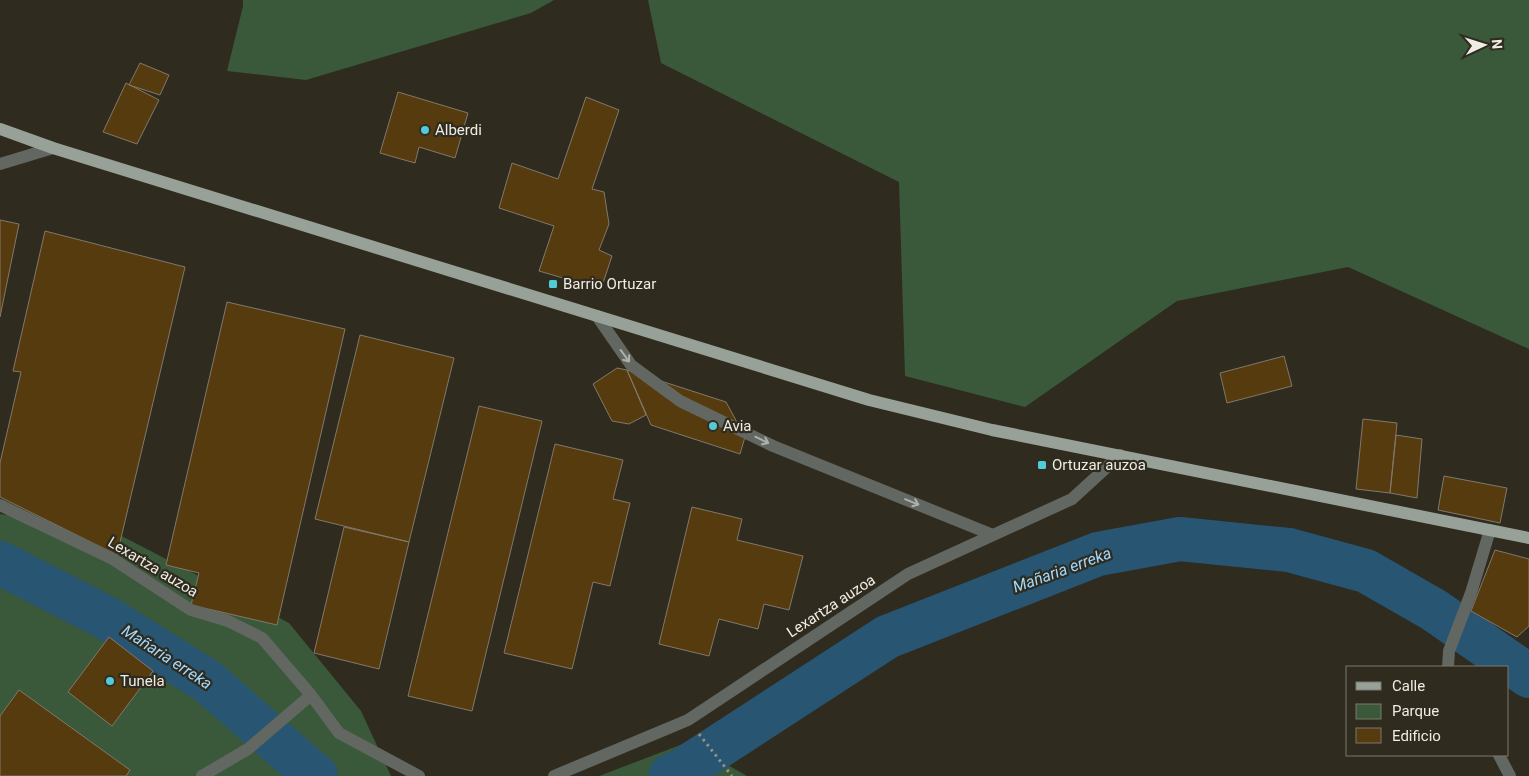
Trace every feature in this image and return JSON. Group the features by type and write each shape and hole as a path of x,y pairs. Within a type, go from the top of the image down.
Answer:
{"main road":[{"path":"0,128 53,148 869,400 992,430 1529,538"}],"street":[{"path":"0,164 53,148"},
{"path":"597,316 632,365 680,401 773,446 993,535"},
{"name":"Lexartza auzoa","path":"554,776 688,720 908,574 1072,499 1120,455"},
{"name":"Lexartza auzoa","path":"0,505 111,558 191,610 228,621 262,638 311,695 339,733 419,776"},
{"path":"1448,666 1449,651 1490,530"},
{"path":"202,776 248,749 311,695"},
{"path":"1500,756 1510,776"}],"path":[{"path":"688,720 732,776"}],"green space":[{"path":"243,0 554,0 531,13 306,80 227,71"},
{"path":"648,0 1529,0 1529,349 1348,267 1177,301 1025,407 905,376 899,182 661,63"},
{"path":"0,514 114,532 289,623 361,711 391,776 0,776"},
{"path":"688,742 747,776 599,776"}],"building":[{"path":"140,63 169,75 160,95 129,85"},
{"path":"126,83 159,100 137,144 103,132"},
{"name":"Alberdi","path":"398,92 468,113 455,158 419,147 415,163 380,153"},
{"path":"586,97 619,110 592,189 604,192 609,224 599,250 612,256 601,289 539,271 554,226 499,208 512,163 558,179"},
{"path":"0,220 19,224 0,317"},
{"path":"45,231 185,267 117,555 0,497 0,463 21,372 13,371"},
{"path":"227,302 345,329 277,625 191,605 199,573 166,565"},
{"path":"360,335 454,358 409,542 315,519"},
{"path":"1284,356 1292,386 1227,403 1220,373"},
{"path":"617,368 627,370 646,415 629,424 612,421 593,384"},
{"path":"627,370 726,402 745,437 740,454 651,425"},
{"path":"479,406 542,421 472,711 408,696"},
{"path":"1363,419 1397,423 1390,493 1356,489"},
{"path":"1396,435 1422,439 1417,498 1390,493"},
{"path":"555,444 623,460 613,499 630,503 610,586 593,582 572,669 504,653"},
{"path":"1444,476 1507,488 1500,523 1438,510"},
{"path":"692,507 742,519 737,540 803,556 789,610 764,604 758,629 719,619 709,656 659,644"},
{"path":"344,527 409,542 379,669 314,653"},
{"path":"1495,550 1529,559 1529,626 1517,637 1471,611"},
{"name":"Tunela","path":"109,637 153,671 112,726 68,692"},
{"path":"19,690 130,770 126,776 0,776 0,716"}],"waterway":[{"name":"Mañaria erreka","path":"670,776 681,771 887,637 1098,554 1180,539 1289,550 1366,571 1434,610 1529,676"},
{"name":"Mañaria erreka","path":"0,563 105,617 207,681 316,776"}],"place":[{"name":"Alberdi","path":"425,130"},
{"name":"Barrio Ortuzar","path":"553,284"},
{"name":"Avia","path":"713,426"},
{"name":"Ortuzar auzoa","path":"1042,465"},
{"name":"Tunela","path":"110,681"}]}
